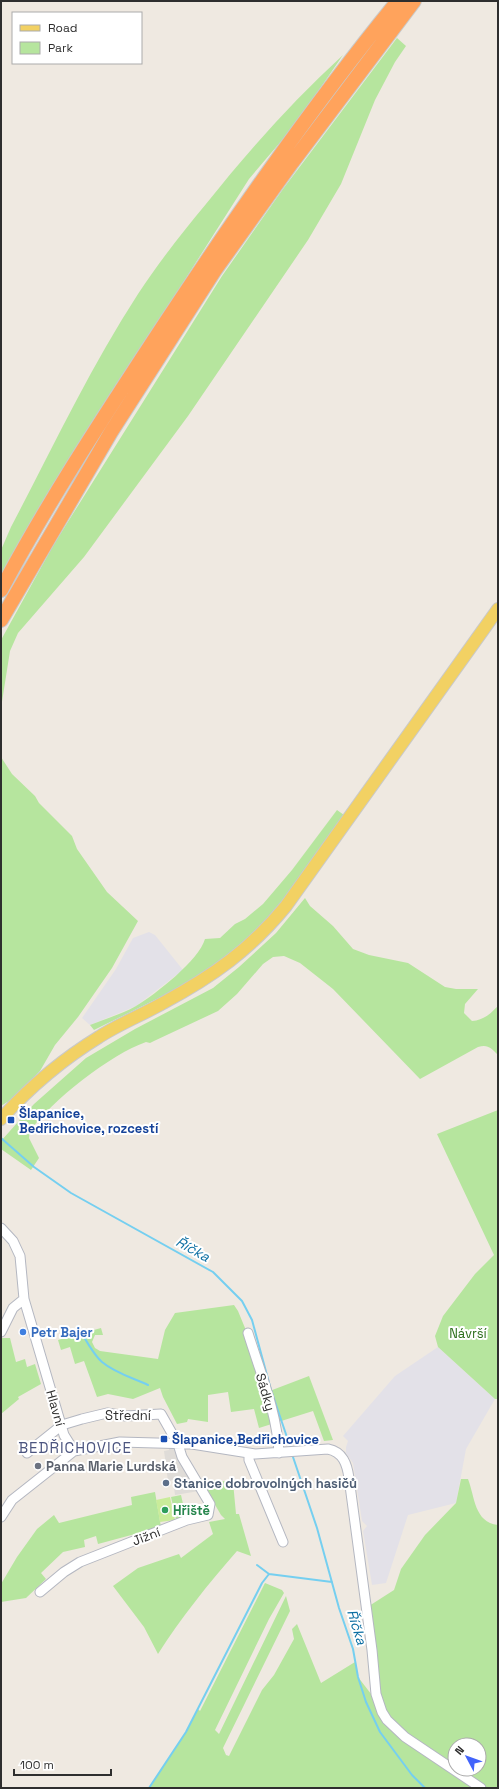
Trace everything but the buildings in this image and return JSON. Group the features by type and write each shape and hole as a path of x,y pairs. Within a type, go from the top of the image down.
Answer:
{"highway":[{"path":"1,590 17,560 99,424 202,266 297,133 367,39 398,1"},
{"path":"1,620 111,432 215,270 291,164 414,1"}],"main road":[{"path":"1,1119 32,1088 86,1045 198,983 225,966 258,938 286,906 498,609"}],"street":[{"name":"Hlavní","path":"1,1228 13,1241 20,1256 24,1299 64,1435 74,1451"},
{"path":"1,1332 13,1308 24,1299"},
{"name":"Sádky","path":"248,1333 273,1413 279,1453"},
{"name":"Střední","path":"62,1425 107,1413 126,1416 161,1414 178,1444"},
{"path":"27,1453 62,1425"},
{"path":"1,1517 3,1508 74,1451 120,1442 192,1444 249,1454 323,1449 335,1451 345,1461 349,1478 378,1703 387,1720 405,1738 481,1788"},
{"name":"Jižní","path":"40,1592 64,1572 80,1562 187,1520 208,1515 210,1504 182,1457 178,1444"},
{"path":"249,1454 249,1460 283,1542"}],"shaded area":[{"path":"149,932 155,935 183,970 136,1006 90,1025 82,1018 116,969 133,938"},
{"path":"438,1347 495,1399 466,1449 456,1503 408,1515 386,1583 372,1585 363,1531 367,1526 362,1521 353,1463 346,1453 348,1441 343,1436 395,1376"},
{"path":"169,1447 173,1447 177,1450 199,1491 175,1495 173,1480 168,1481 164,1451 169,1450"}],"green space":[{"path":"397,38 406,46 395,62 375,100 341,184 308,240 188,416 84,557 18,633 10,651 1,708 1,640 54,544 222,276 283,189"},
{"path":"343,55 294,126 249,179 72,457 1,578 1,550 11,527 72,409 120,322 138,294 188,226 238,165 289,108"},
{"path":"1,757 12,774 35,796 39,803 72,836 77,849 107,892 138,921 112,968 78,1017 55,1045 40,1071 12,1099 1,1106"},
{"path":"337,810 344,815 287,895 266,920 234,951 205,973 179,988 94,1030 90,1025 131,1009 144,1001 176,976 186,966 194,957 205,939 220,938 235,924 245,919 263,904 292,870"},
{"path":"305,898 310,906 333,926 353,949 369,955 408,963 445,987 456,989 478,989 465,1004 464,1013 472,1021 486,1016 498,1006 498,1055 489,1047 478,1047 420,1079 333,989 300,963 284,956 273,957 263,964 237,994 218,1011 150,1043 146,1042 132,1048 116,1057 83,1080 52,1106 30,1131 29,1138 39,1158 31,1170 1,1149 1,1141 34,1104 86,1058 135,1029 213,988 239,967 276,933"},
{"name":"Návrší","path":"498,1110 498,1399 495,1399 438,1347 435,1336 443,1316 475,1274 494,1255 437,1134"},
{"path":"234,1305 245,1328 267,1392 309,1376 333,1440 324,1441 313,1411 259,1428 254,1409 231,1412 228,1392 208,1395 208,1422 188,1419 187,1422 177,1424 160,1388 133,1399 108,1394 97,1397 84,1361 75,1364 70,1347 61,1350 58,1340 101,1328 103,1335 95,1335 92,1342 95,1348 100,1351 158,1359 165,1330 175,1313"},
{"path":"2,1338 10,1338 16,1362 25,1359 27,1367 35,1364 41,1384 18,1397 19,1399 1,1414"},
{"path":"200,1479 233,1482 236,1514 239,1514 251,1556 237,1551 195,1601 158,1654 144,1627 113,1586 138,1568 179,1554 181,1558 213,1534 209,1522 225,1519 221,1515"},
{"path":"461,1479 468,1479 474,1501 484,1519 490,1523 498,1525 498,1788 149,1788 186,1732 198,1709 200,1711 265,1583 282,1590 284,1593 269,1619 215,1730 219,1734 286,1596 290,1611 223,1748 226,1755 229,1756 262,1690 274,1675 294,1639 292,1629 297,1624 321,1683 355,1662 358,1677 378,1703 387,1720 414,1738 389,1718 380,1698 369,1606 394,1590 401,1569 425,1535 456,1503"},
{"path":"155,1492 161,1527 98,1544 96,1536 84,1540 85,1547 63,1552 41,1573 46,1579 26,1598 1,1602 1,1584 17,1557 37,1529 54,1515 59,1523 132,1505 131,1497"},
{"path":"181,1495 186,1517 176,1519 171,1497"},
{"name":"Hřiště","path":"170,1497 175,1520 160,1522 156,1500"}],"waterway":[{"name":"Říčka","path":"1,1138 34,1167 71,1193 213,1272 242,1301 252,1320 271,1390 290,1446"},
{"path":"78,1326 92,1350 102,1362 118,1372 148,1385"},
{"name":"Říčka","path":"293,1457 317,1528 339,1608 353,1649 358,1677 366,1702 380,1732 412,1775 425,1788"},
{"path":"257,1565 269,1574 332,1582"},
{"path":"149,1788 186,1732 262,1583 269,1574"}],"place":[{"name":"Šlapanice, Bedřichovice, rozcestí","path":"11,1120"},
{"name":"Petr Bajer","path":"23,1332"},
{"name":"Šlapanice,Bedřichovice","path":"164,1439"},
{"name":"Panna Marie Lurdská","path":"38,1466"},
{"name":"Stanice dobrovolných hasičů","path":"166,1483"},
{"name":"Hřiště","path":"165,1510"}],"district":[{"name":"BEDŘICHOVICE","path":"75,1448"}]}
